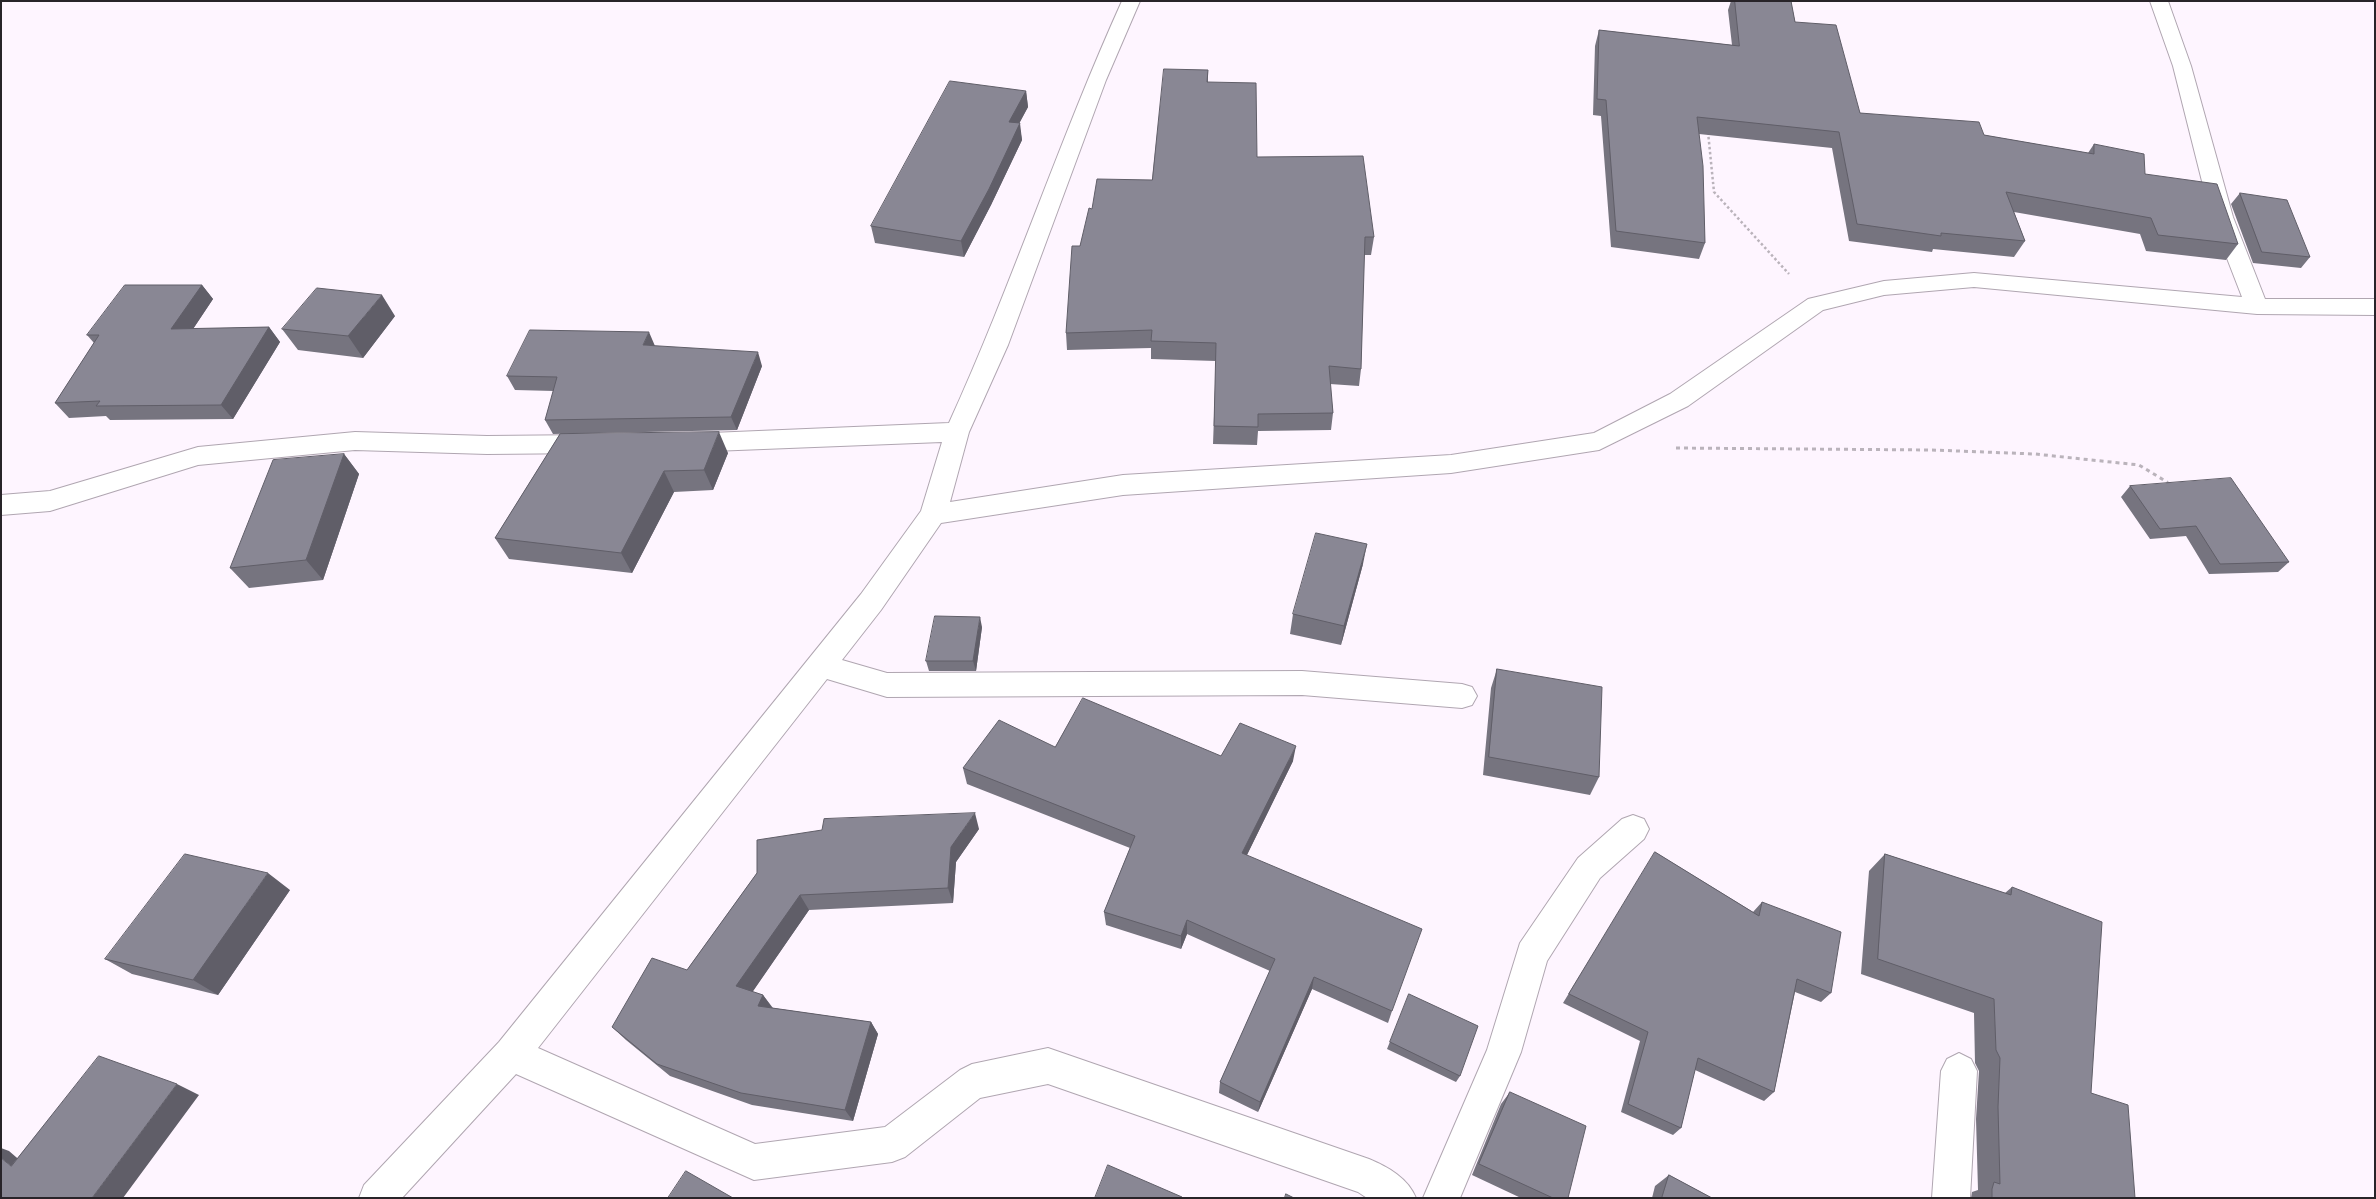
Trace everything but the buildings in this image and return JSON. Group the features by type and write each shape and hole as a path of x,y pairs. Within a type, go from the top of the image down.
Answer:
{"street":[{"path":"377,1198 511,1054 871,602 933,514 957,432 996,345 1096,80 1131,1"},
{"path":"2159,1 2182,66 2222,216 2257,306"},
{"path":"933,514 1123,485 1452,464 1599,441 1679,400 1816,304 1884,288 1974,280 2257,306 2375,307"},
{"path":"667,443 957,432"},
{"path":"1,505 50,501 198,456 355,441 487,445 617,444"},
{"path":"820,665 887,685 1302,683 1462,696"},
{"path":"1441,1198 1504,1052 1532,954 1589,868 1633,829"},
{"path":"511,1054 754,1162 892,1144 972,1082 1048,1066 1369,1177 1398,1198"},
{"path":"1951,1198 1959,1072"}],"path":[{"path":"1706,124 1710,142 1714,192 1816,304"},
{"path":"1674,448 1932,450 2036,454 2139,465 2167,482 2171,489"}]}
